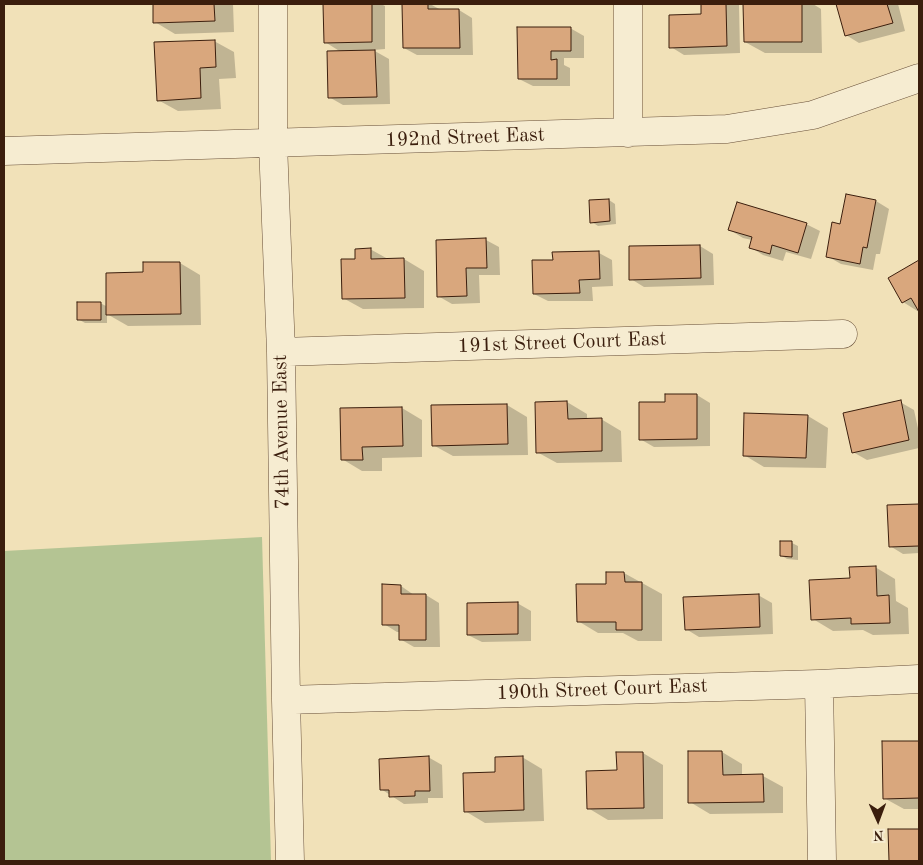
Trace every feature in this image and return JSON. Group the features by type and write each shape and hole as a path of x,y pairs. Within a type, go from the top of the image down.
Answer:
{"street":[{"name":"74th Avenue East","path":"273,4 274,143 281,352 290,861"},
{"path":"628,4 628,133"},
{"name":"192nd Street East","path":"4,151 727,129 813,115 919,78"},
{"name":"191st Street Court East","path":"281,352 843,334"},
{"name":"190th Street Court East","path":"286,700 819,684 919,679"},
{"path":"819,684 822,861"}],"green space":[{"path":"262,537 271,861 4,861 4,551"}],"building":[{"path":"153,4 214,4 215,21 153,23"},
{"path":"323,4 372,4 372,42 324,43"},
{"path":"402,4 428,4 428,9 459,9 460,48 403,48"},
{"path":"701,4 726,4 727,46 669,48 669,15 701,14"},
{"path":"743,4 802,4 802,42 744,42"},
{"path":"836,4 887,4 893,23 845,36"},
{"path":"517,27 571,27 571,51 551,51 551,60 557,59 557,79 518,79"},
{"path":"215,40 216,67 200,68 201,98 157,101 154,42"},
{"path":"375,50 377,97 328,98 327,51"},
{"path":"846,194 876,200 867,248 863,247 860,264 826,257 832,222 840,224"},
{"path":"609,199 610,221 590,223 589,200"},
{"path":"737,202 807,223 798,253 772,245 770,254 749,248 752,237 728,230"},
{"path":"486,238 487,268 466,268 467,296 437,297 436,240"},
{"path":"700,245 701,278 629,280 629,246"},
{"path":"371,248 371,259 404,258 405,298 342,299 341,259 355,259 355,249"},
{"path":"599,251 600,279 579,280 580,293 533,294 532,260 553,260 552,252"},
{"path":"919,260 919,312 911,298 902,303 888,278"},
{"path":"143,262 180,262 181,314 106,315 106,273 143,272"},
{"path":"77,302 101,302 101,320 77,320"},
{"path":"665,394 697,394 697,439 639,440 639,402 665,402"},
{"path":"901,400 909,440 852,453 843,413"},
{"path":"567,401 568,419 602,418 602,451 536,453 535,402"},
{"path":"507,404 508,444 432,446 431,405"},
{"path":"402,407 403,446 362,447 363,460 341,460 340,408"},
{"path":"744,413 808,415 806,458 743,456"},
{"path":"919,504 919,546 889,547 887,505"},
{"path":"780,541 792,541 792,557 780,556"},
{"path":"876,566 877,596 889,595 890,623 851,624 851,618 811,620 809,580 850,578 849,567"},
{"path":"606,572 624,572 625,582 642,582 642,630 616,630 616,622 577,622 576,584 606,584"},
{"path":"382,584 401,585 401,594 426,594 426,640 399,640 399,625 382,625"},
{"path":"759,594 760,627 685,630 683,597"},
{"path":"518,602 518,634 467,635 467,603"},
{"path":"882,741 919,741 919,798 883,799"},
{"path":"688,751 722,751 723,775 763,774 764,802 688,803"},
{"path":"616,752 643,752 644,808 587,809 586,771 617,770"},
{"path":"429,756 430,791 415,791 415,796 389,797 389,790 380,790 379,759"},
{"path":"523,756 524,810 464,812 463,773 495,772 495,757"},
{"path":"888,829 919,829 919,861 889,861"}]}
